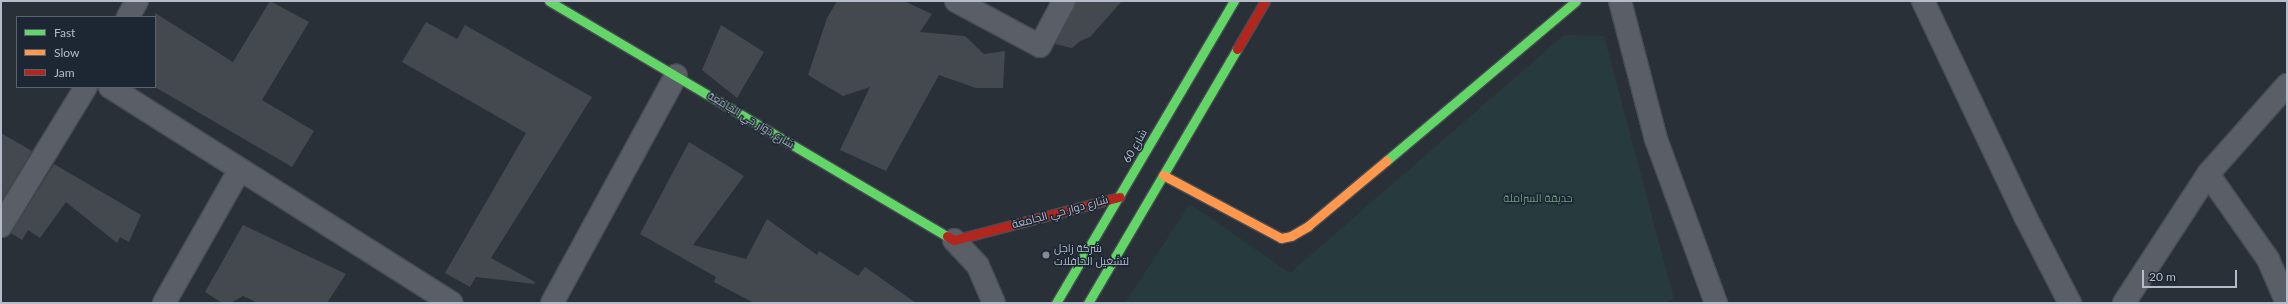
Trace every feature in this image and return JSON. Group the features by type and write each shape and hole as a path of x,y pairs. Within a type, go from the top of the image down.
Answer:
{"street":[{"path":"129,16 137,1"},
{"name":"شارع دوار حي الجامعة","path":"549,1 954,240 978,266 994,303"},
{"path":"956,1 1040,46 1064,1"},
{"name":"شارع 60","path":"1056,303 1234,1"},
{"path":"1088,303 1265,1"},
{"path":"1163,175 1281,238 1291,236 1308,226 1576,1"},
{"path":"1620,1 1656,139 1716,303"},
{"path":"1923,1 2025,216 2070,303"},
{"path":"552,303 676,76"},
{"path":"2124,303 2208,174 2287,85"},
{"path":"1,226 85,88"},
{"path":"112,88 240,171 452,303"},
{"path":"164,303 240,171"},
{"path":"2208,174 2268,259 2287,303"},
{"name":"شارع دوار حي الجامعة","path":"954,240 1119,197"}],"green space":[{"name":"حديقة السراملة","path":"1564,35 1604,36 1674,299 1663,303 1125,303 1190,204 1290,273"}],"building":[{"path":"270,1 309,22 262,100 314,131 292,167 156,88 155,13 233,62"},
{"path":"837,1 904,1 932,14 920,32 965,36 984,54 1005,51 1003,88 976,88 939,75 886,171 840,150 870,87 843,96 808,75 827,18"},
{"path":"1076,1 1122,1 1090,37 1080,41 1072,48 1055,44"},
{"path":"426,22 457,39 465,25 592,97 491,258 535,282 534,284 476,277 470,287 445,273 526,133 402,62"},
{"path":"721,25 764,52 737,98 702,70"},
{"path":"1,133 32,151 1,202"},
{"path":"689,142 744,176 693,245 746,259 767,219 817,255 819,251 858,276 865,267 916,303 754,303 714,282 716,277 640,234"},
{"path":"54,164 141,215 129,242 120,237 117,243 66,202 40,238 28,230 22,240 11,233"},
{"path":"243,225 346,274 327,303 258,303 243,296 231,303 222,303 205,292"}],"traffic: fast":[{"path":"549,1 947,236"},
{"path":"1056,303 1234,1"},
{"path":"1386,161 1576,1"},
{"path":"1088,303 1237,49"}],"traffic: slow":[{"path":"1163,175 1281,238 1291,236 1308,226 1386,161"}],"traffic: jam":[{"path":"1237,49 1265,1"},
{"path":"947,236 954,240 1119,197"}],"place":[{"name":"شركة زاجل لتشغيل الحافلات","path":"1046,255"}]}
